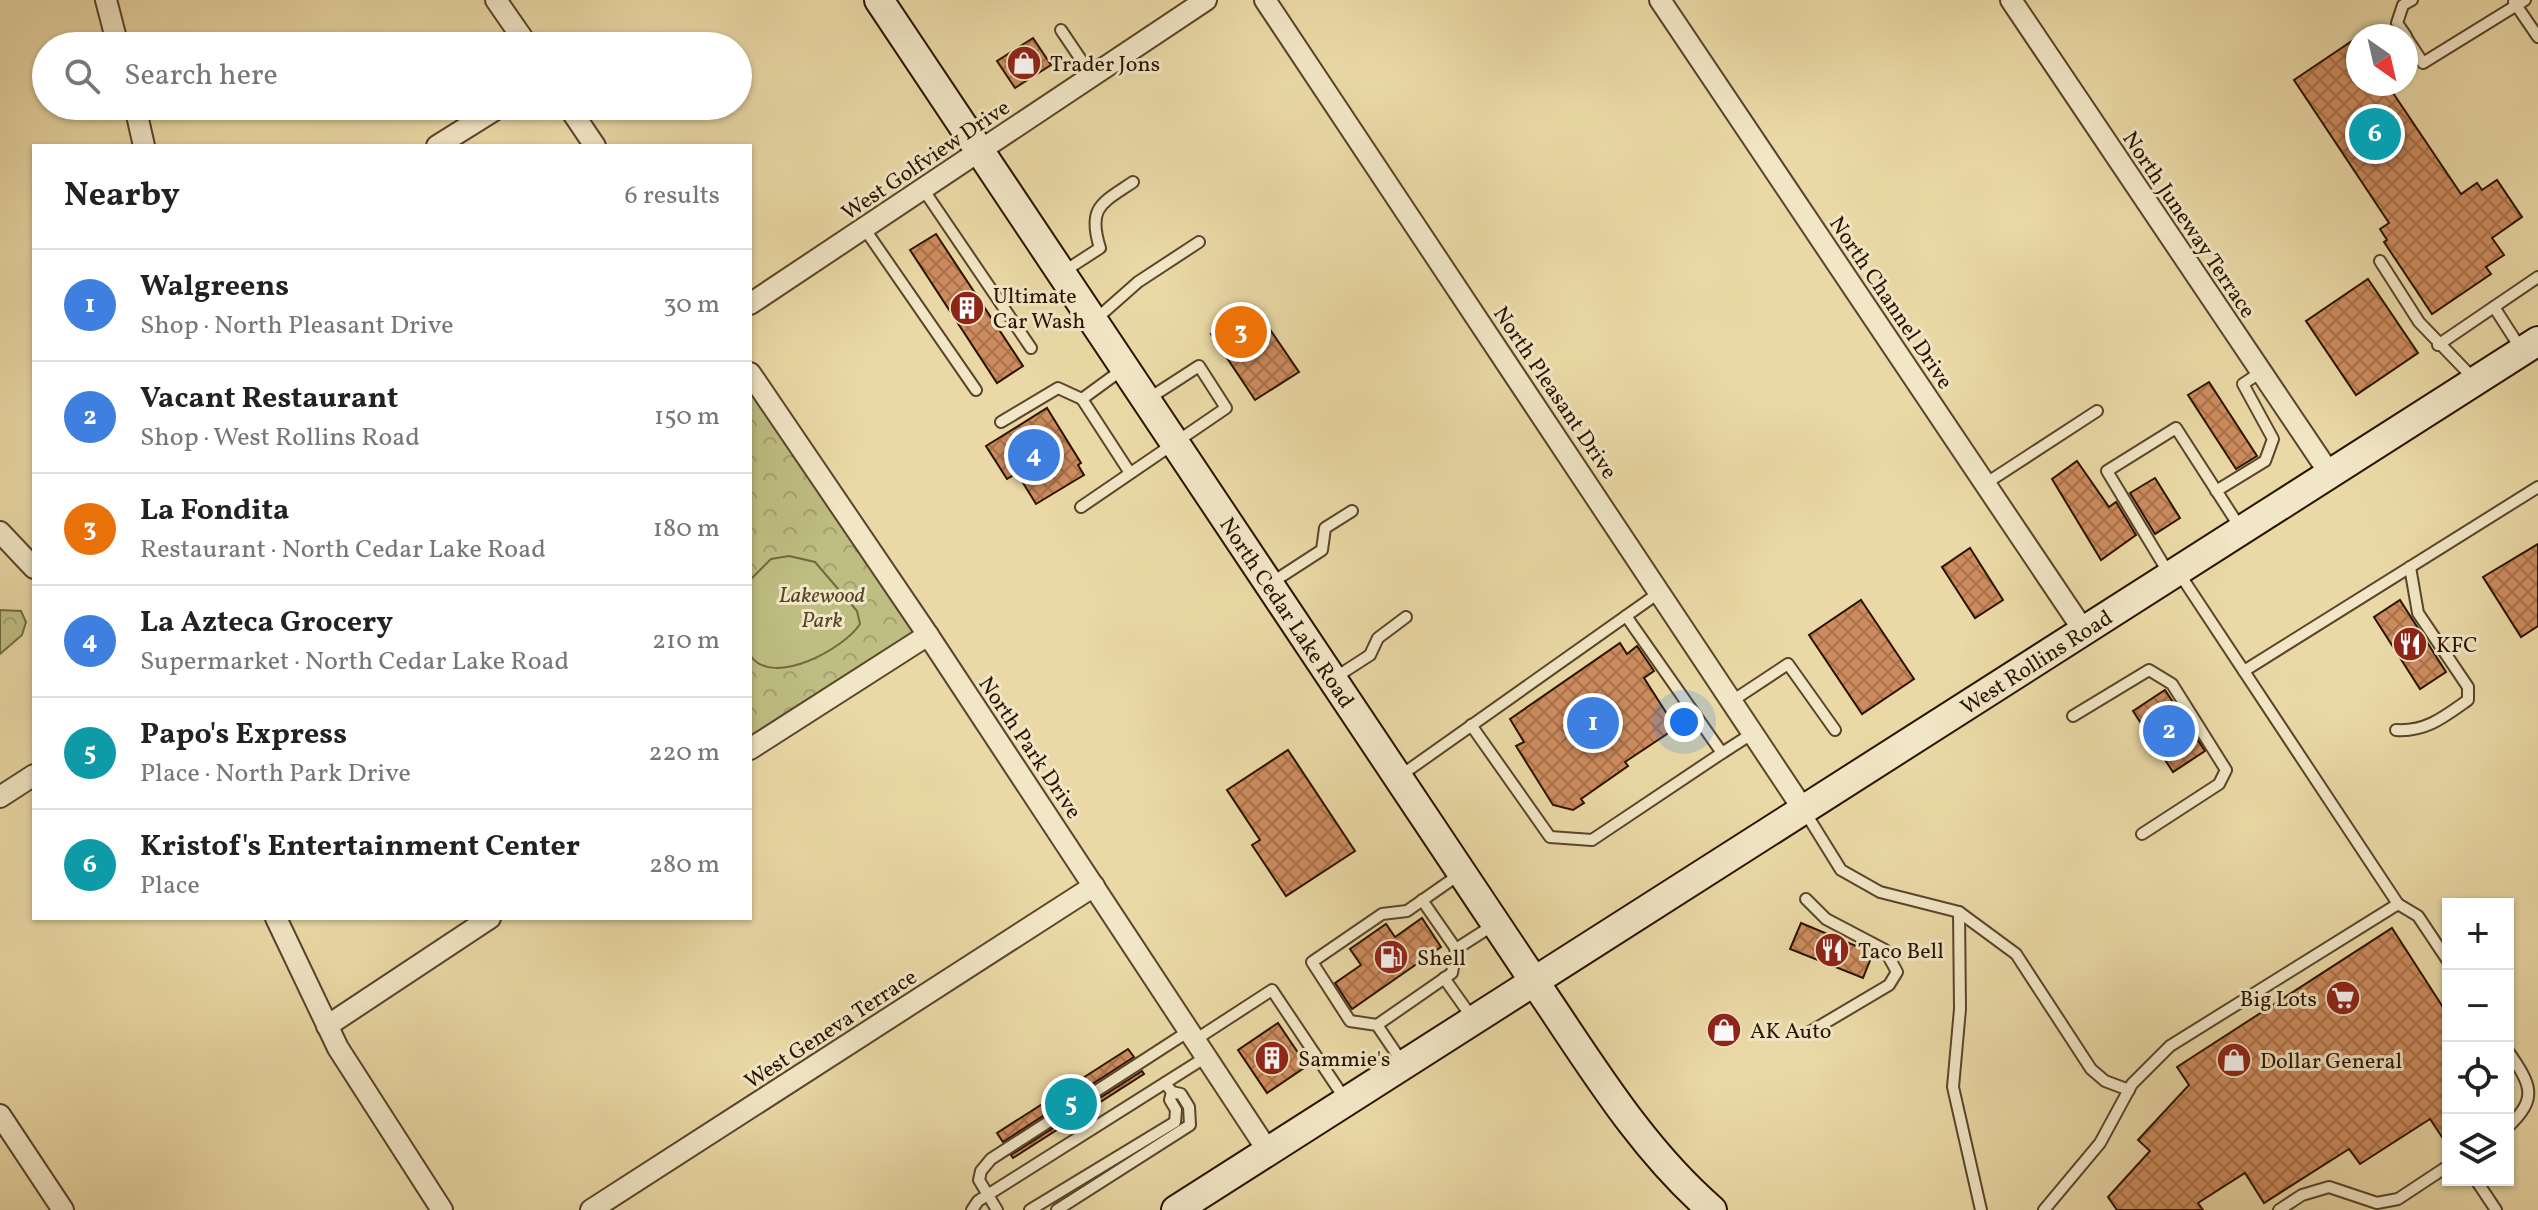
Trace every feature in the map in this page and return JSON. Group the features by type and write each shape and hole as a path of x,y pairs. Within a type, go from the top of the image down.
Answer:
{"main road":[{"name":"North Cedar Lake Road","path":"879,0 1534,981 1628,1116 1681,1184 1712,1210"},
{"name":"West Rollins Road","path":"1176,1210 1805,812 2530,346"}],"street":[{"path":"106,0 114,32"},
{"path":"496,0 518,32"},
{"name":"West Golfview Drive","path":"752,303 1206,0"},
{"name":"North Pleasant Drive","path":"1265,0 1805,812"},
{"name":"North Channel Drive","path":"1660,0 2084,631"},
{"name":"North Juneway Terrace","path":"2011,0 2330,474"},
{"path":"138,120 144,144"},
{"path":"440,144 479,120"},
{"path":"577,120 594,144"},
{"name":"North Park Drive","path":"752,376 928,635 1268,1151"},
{"path":"0,532 32,566"},
{"path":"752,748 928,635"},
{"path":"0,797 32,776"},
{"name":"West Geneva Terrace","path":"591,1210 1094,886"},
{"path":"277,920 327,1026 442,1210"},
{"path":"327,1026 487,920"},
{"path":"0,1115 63,1210"}],"lane":[{"path":"2398,24 2405,2"},
{"path":"2418,55 2423,63 2518,2 2538,37"},
{"path":"1061,30 1092,76"},
{"path":"1061,273 1100,248 1093,225 1099,205 1133,182"},
{"path":"923,189 1031,348"},
{"path":"864,228 976,390"},
{"path":"1094,322 1138,282 1199,242"},
{"path":"2380,261 2419,322 2476,381"},
{"path":"2438,345 2538,277"},
{"path":"2494,307 2530,346"},
{"path":"1081,507 1226,408 1199,366 1146,400"},
{"path":"1082,399 1125,368"},
{"path":"2216,491 2265,461 2273,439 2243,384 2261,372"},
{"path":"1001,422 1058,388 1082,399 1130,473"},
{"path":"1985,484 2097,411"},
{"path":"2242,531 2176,428 2107,471 2398,904 2418,916 2442,952"},
{"path":"2244,671 2538,487"},
{"path":"1269,585 1322,550 1325,528 1352,511"},
{"path":"2396,730 2414,731 2436,723 2468,700 2468,687 2418,613 2410,567"},
{"path":"1398,777 1660,592"},
{"path":"1626,616 1722,753"},
{"path":"1333,680 1370,655 1378,638 1406,617"},
{"path":"1732,701 1788,664 1835,730"},
{"path":"2073,716 2149,670 2172,684 2226,770 2219,784 2142,834"},
{"path":"1471,725 1550,837 1592,840 1753,733"},
{"path":"1805,812 1841,870 1880,892 1959,912 2016,954 2091,1069 2105,1081 2129,1090"},
{"path":"1422,900 1456,949 1452,973 1377,1025 1350,1021 1312,962 1382,914 1407,911 1422,900 1462,872"},
{"path":"1806,899 1826,919 1885,950 1897,972 1889,985 1808,1033"},
{"path":"2044,1210 2100,1143 2129,1090 2170,1046 2398,904"},
{"path":"1959,912 1960,1009 1953,1087 1981,1210"},
{"path":"1456,949 1496,923"},
{"path":"1444,978 1473,1020"},
{"path":"997,1210 979,1180 981,1171 991,1159 1197,1043 1272,990 1346,1101"},
{"path":"1377,1025 1404,1064"},
{"path":"1030,1210 1064,1188 1081,1183 1175,1122 1176,1110 1170,1100 1169,1087 1197,1043"},
{"path":"2514,1060 2532,1087 2535,1099 2529,1113 2514,1123"},
{"path":"972,1210 988,1195 1152,1092 1169,1087 1181,1094 1189,1107 1190,1125 1057,1210"},
{"path":"2279,1210 2302,1195 2329,1187 2377,1203 2398,1199 2442,1170"},
{"path":"2480,1186 2496,1210"}],"green space":[{"name":"Lakewood Park","path":"752,376 924,629 752,740"},
{"path":"789,556 815,562 857,611 860,624 852,634 824,653 791,666 774,668 760,664 752,657 752,578 771,559"},
{"path":"0,610 21,611 26,622 22,635 0,654"}],"building":[{"name":"Trader Jons","path":"1033,38 1051,65 1015,88 997,61"},
{"path":"2346,45 2346,96 2395,96 2461,194 2477,183 2482,190 2497,180 2522,217 2492,238 2504,255 2486,267 2491,274 2432,314 2384,242 2387,240 2380,229 2389,223 2294,80"},
{"name":"Ultimate Car Wash","path":"936,234 1023,366 997,383 910,250"},
{"path":"2368,279 2418,353 2356,395 2306,321"},
{"path":"1254,306 1299,372 1255,400 1211,334"},
{"path":"2209,382 2257,456 2236,469 2188,395"},
{"path":"1047,408 1081,463 1078,465 1084,475 1036,504 1017,473 1007,479 986,446"},
{"path":"2077,461 2109,507 2116,502 2136,535 2101,560 2052,479"},
{"path":"2155,478 2180,518 2155,534 2130,493"},
{"path":"2538,544 2538,626 2521,637 2483,577"},
{"path":"1970,548 2003,600 1975,618 1942,567"},
{"path":"1861,600 1914,679 1862,714 1809,635"},
{"name":"KFC","path":"2400,600 2446,672 2420,689 2374,617"},
{"path":"1620,643 1627,654 1637,646 1654,671 1644,678 1676,728 1625,762 1628,766 1581,799 1584,803 1573,810 1553,805 1516,746 1524,742 1510,719"},
{"path":"2165,690 2205,751 2173,772 2133,711"},
{"path":"1288,750 1355,851 1286,896 1252,845 1260,840 1227,790"},
{"name":"Shell","path":"1422,918 1441,947 1352,1009 1335,983 1361,965 1350,949 1386,924 1395,937"},
{"name":"Taco Bell","path":"1801,923 1873,953 1863,978 1790,949"},
{"path":"2392,928 2442,1006 2442,1137 2430,1119 2360,1164 2349,1149 2264,1203 2245,1173 2198,1203 2203,1210 2117,1210 2108,1197 2150,1151 2138,1140 2189,1085 2177,1067"},
{"name":"Sammie's","path":"1278,1023 1307,1066 1267,1093 1238,1050"},
{"path":"1128,1049 1134,1057 1003,1142 997,1133"},
{"path":"1142,1071 1144,1074 1013,1158 1011,1155"}],"place":[{"name":"Trader Jons","path":"1024,63"},
{"name":"Kristof's Entertainment Center","path":"2375,134"},
{"name":"Ultimate Car Wash","path":"967,308"},
{"name":"La Fondita","path":"1241,332"},
{"name":"La Azteca Grocery","path":"1034,455"},
{"name":"KFC","path":"2410,644"},
{"name":"Walgreens","path":"1593,723"},
{"name":"Vacant Restaurant","path":"2169,731"},
{"name":"Taco Bell","path":"1832,950"},
{"name":"Shell","path":"1391,957"},
{"name":"Big Lots","path":"2343,998"},
{"name":"AK Auto","path":"1724,1030"},
{"name":"Sammie's","path":"1272,1058"},
{"name":"Dollar General","path":"2234,1060"},
{"name":"Papo's Express","path":"1071,1104"}]}
